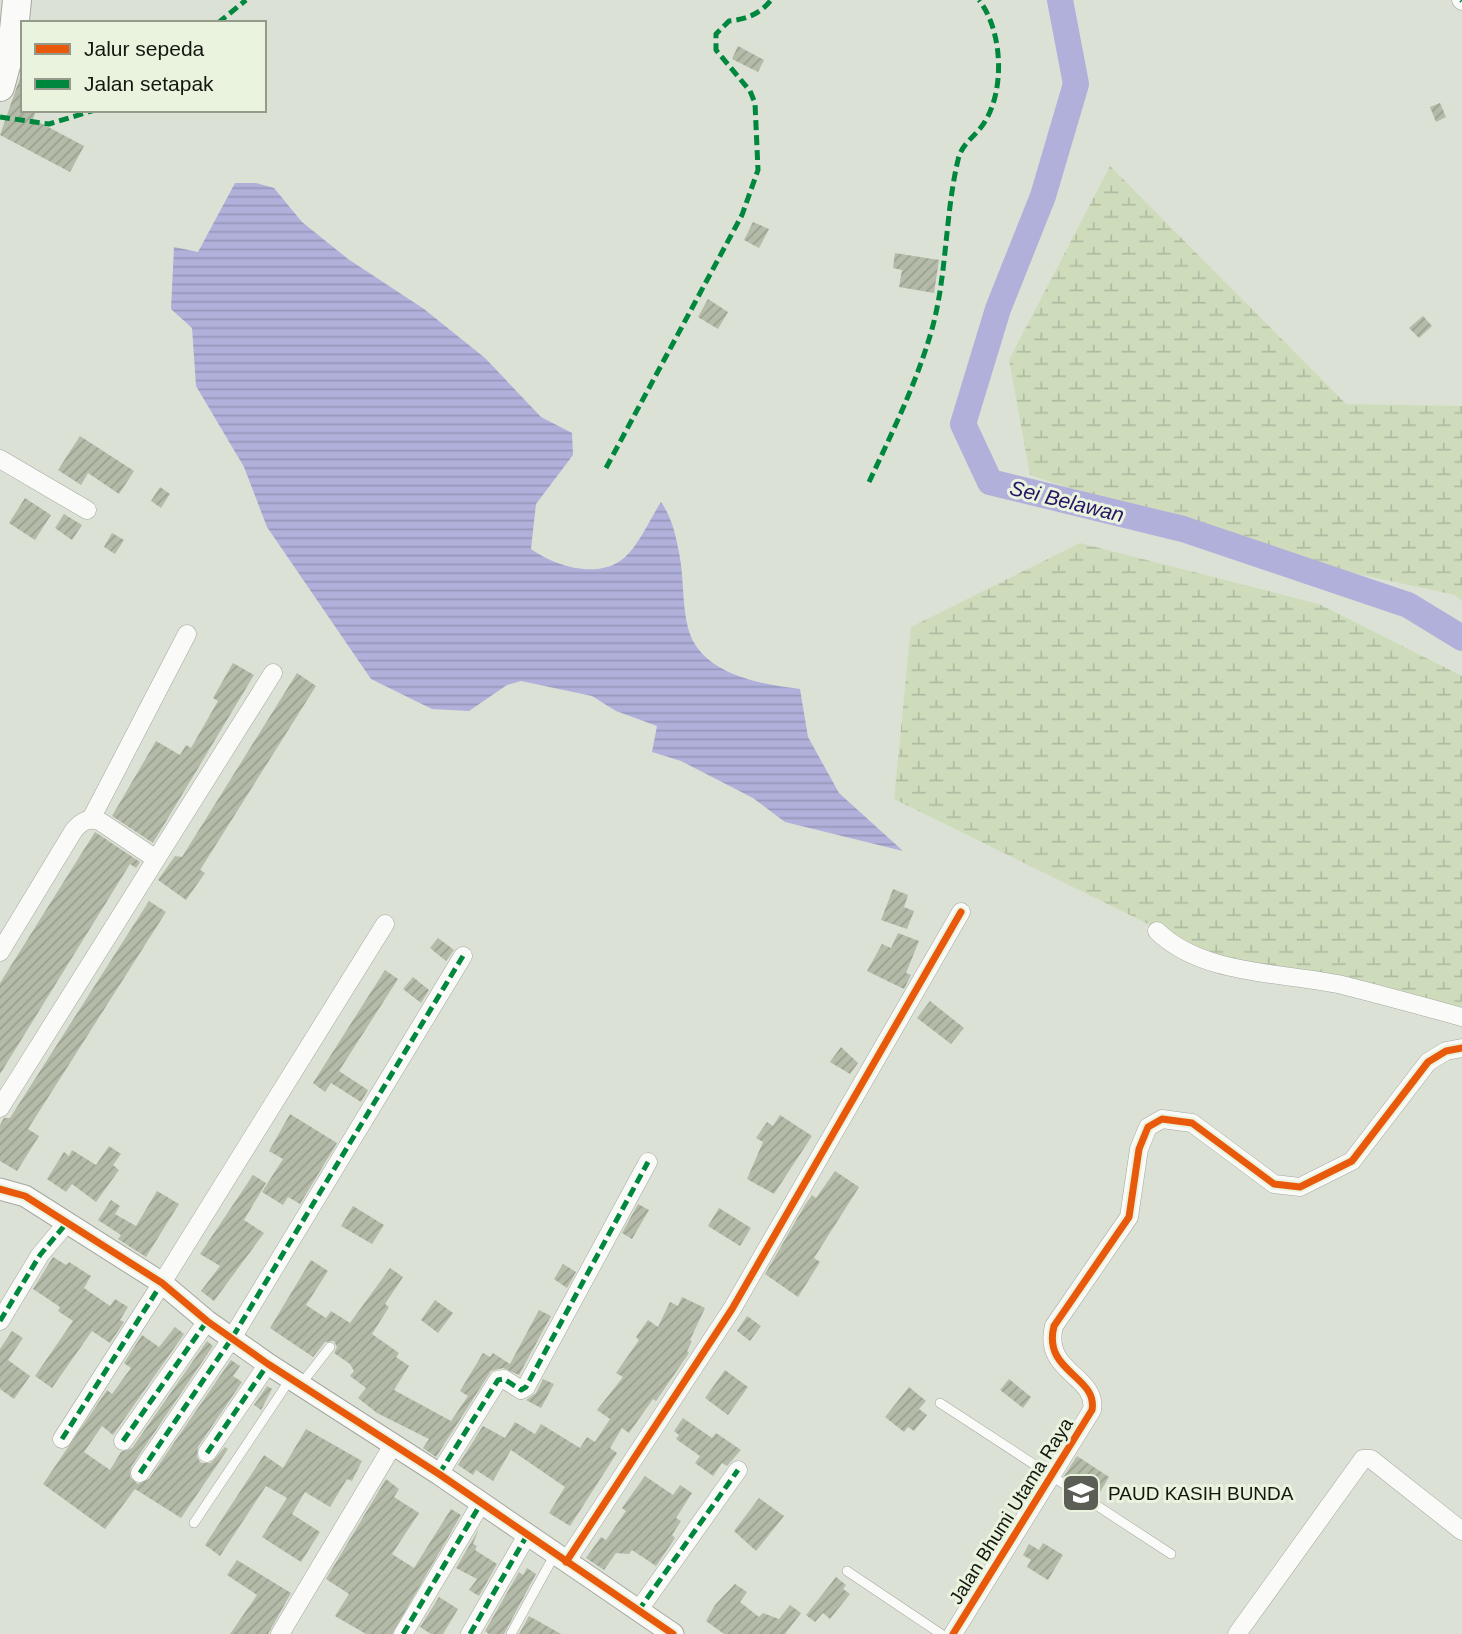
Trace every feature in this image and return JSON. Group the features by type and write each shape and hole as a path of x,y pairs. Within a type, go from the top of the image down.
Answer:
{"main road":[{"path":"0,88 13,40 17,0"}],"street":[{"path":"0,459 88,510"},
{"path":"0,952 74,830 91,819 187,634"},
{"path":"0,1108 273,673"},
{"path":"91,819 156,859"},
{"path":"561,1558 732,1309 961,912"},
{"path":"62,1439 385,925"},
{"path":"1157,932 1167,941 1204,958 1340,985 1462,1017"},
{"path":"140,1473 232,1338 463,956"},
{"name":"Jalan Bhumi Utama Raya","path":"953,1634 1082,1430 1093,1405 1082,1384 1064,1368 1053,1350 1051,1340 1054,1326 1129,1217 1139,1149 1148,1127 1162,1119 1192,1123 1274,1184 1300,1187 1352,1161 1427,1062 1446,1051 1462,1048"},
{"path":"439,1474 498,1380 504,1380 521,1390 526,1387 648,1162"},
{"path":"0,1189 25,1196 65,1225 162,1283 207,1321 268,1363 439,1474 526,1537 673,1634"},
{"path":"0,1321 40,1255 65,1225"},
{"path":"122,1441 207,1321"},
{"path":"207,1454 268,1363"},
{"path":"280,1634 393,1445"},
{"path":"1237,1634 1363,1459 1371,1459 1462,1531"},
{"path":"638,1611 738,1470"},
{"path":"402,1634 480,1505"},
{"path":"470,1634 526,1537"}],"lane":[{"path":"194,1523 297,1380 330,1347"},
{"path":"940,1404 1051,1479 1171,1554"},
{"path":"511,1634 561,1558"},
{"path":"847,1571 942,1634"}],"green space":[{"path":"1110,166 1346,404 1462,406 1462,601 1455,595 1283,558 1030,475 1009,360"},
{"path":"1080,543 1319,604 1462,676 1462,1010 1215,957 894,799 911,627"}],"water":[{"path":"235,183 256,183 274,188 302,222 348,259 424,309 485,358 541,417 572,433 573,455 536,504 531,549 552,561 577,568 614,565 635,546 661,502 676,538 681,561 686,619 695,644 705,656 733,674 767,684 800,689 808,737 839,793 903,851 785,822 753,798 681,761 652,752 657,726 616,711 592,696 521,681 507,685 469,711 432,709 371,679 267,527 244,467 196,386 192,328 171,309 174,247 198,252"}],"building":[{"path":"738,46 764,60 758,72 732,59"},
{"path":"21,75 21,112 35,112 33,119 84,146 70,172 0,135"},
{"path":"1440,103 1446,117 1436,122 1430,107"},
{"path":"753,222 769,229 759,248 744,240"},
{"path":"895,253 939,260 934,293 899,287 902,270 893,268"},
{"path":"708,299 728,312 718,329 698,317"},
{"path":"1423,316 1432,326 1419,338 1409,328"},
{"path":"80,436 134,471 119,494 88,473 81,485 58,470"},
{"path":"160,487 170,494 161,508 151,501"},
{"path":"25,498 51,515 35,540 9,523"},
{"path":"64,514 82,525 72,540 55,528"},
{"path":"112,533 124,540 115,554 104,547"},
{"path":"233,663 254,675 153,843 112,816 156,741 180,755 186,745 191,748 218,701 213,698"},
{"path":"297,673 316,686 200,870 205,873 186,900 158,880 175,856 182,857"},
{"path":"95,832 140,862 136,868 130,864 0,1074 0,983"},
{"path":"893,889 908,895 904,907 914,911 907,929 881,920"},
{"path":"149,901 166,912 28,1129 39,1136 17,1171 0,1161 0,1125 4,1118 10,1118"},
{"path":"898,933 919,941 906,973 911,975 904,989 867,971 882,944 891,948"},
{"path":"438,938 454,950 446,961 430,948"},
{"path":"385,970 398,979 339,1071 368,1090 361,1102 331,1083 325,1092 313,1083"},
{"path":"413,977 429,990 421,1003 403,989"},
{"path":"930,1001 964,1028 951,1044 917,1018"},
{"path":"841,1047 858,1063 850,1074 830,1062"},
{"path":"290,1114 337,1143 300,1204 288,1197 283,1205 262,1192 283,1159 269,1151"},
{"path":"780,1115 812,1136 774,1194 747,1179 763,1142 756,1138 767,1122 773,1126"},
{"path":"109,1146 121,1154 113,1165 119,1170 96,1202 72,1184 66,1192 47,1179 64,1152 69,1156 72,1150 96,1165"},
{"path":"835,1171 859,1187 814,1258 820,1262 798,1297 765,1274 805,1205 812,1195 816,1198"},
{"path":"253,1175 266,1183 244,1220 264,1233 214,1301 201,1291 220,1266 200,1254"},
{"path":"157,1191 179,1204 146,1257 118,1239 121,1235 98,1220 111,1200 120,1206 115,1214 136,1226"},
{"path":"638,1204 649,1210 632,1239 622,1233"},
{"path":"353,1206 384,1225 372,1244 341,1226"},
{"path":"719,1208 751,1228 740,1246 708,1226"},
{"path":"53,1257 66,1265 69,1262 91,1276 84,1288 110,1306 115,1299 128,1307 120,1320 124,1322 110,1343 92,1331 52,1388 35,1376 73,1321 58,1311 60,1307 33,1289"},
{"path":"311,1260 328,1271 306,1305 326,1318 331,1311 350,1323 390,1268 403,1277 385,1304 389,1307 372,1334 399,1353 396,1357 409,1366 394,1390 451,1421 468,1396 460,1391 483,1353 490,1357 493,1353 510,1364 539,1310 551,1316 519,1375 503,1368 491,1371 436,1457 423,1448 429,1439 377,1413 358,1398 366,1388 350,1376 354,1371 350,1364 334,1353 337,1347 334,1341 325,1342 313,1357 270,1328"},
{"path":"563,1264 576,1272 567,1288 554,1279"},
{"path":"682,1297 705,1308 690,1340 692,1341 687,1351 689,1353 656,1401 653,1399 629,1433 622,1428 610,1448 617,1453 570,1526 549,1513 565,1487 511,1450 493,1481 476,1470 473,1475 458,1465 483,1426 505,1438 515,1422 535,1434 541,1424 580,1448 587,1437 595,1442 610,1419 597,1410 623,1377 616,1373 639,1340 636,1337 648,1320 658,1327 670,1302 678,1306"},
{"path":"435,1300 453,1313 438,1333 421,1320"},
{"path":"747,1316 761,1326 750,1341 737,1331"},
{"path":"175,1327 184,1334 113,1435 102,1426 84,1452 110,1470 121,1452 132,1448 207,1341 213,1346 131,1467 130,1477 138,1484 149,1479 231,1360 240,1366 233,1376 242,1382 198,1447 197,1457 201,1463 211,1463 225,1447 228,1449 181,1518 135,1489 105,1529 43,1484 107,1390 112,1394 131,1368 124,1363 142,1335 159,1347"},
{"path":"12,1331 23,1338 8,1360 30,1376 14,1399 0,1389 0,1349"},
{"path":"725,1370 748,1387 728,1415 705,1398"},
{"path":"543,1379 554,1384 541,1408 526,1400 536,1393"},
{"path":"1009,1379 1031,1397 1023,1408 1000,1390"},
{"path":"267,1386 272,1389 261,1410 254,1405"},
{"path":"909,1387 926,1401 919,1409 927,1415 914,1431 908,1427 904,1432 885,1417"},
{"path":"683,1418 712,1438 716,1433 741,1450 727,1466 722,1463 713,1476 695,1463 700,1456 676,1439 679,1435 674,1431"},
{"path":"306,1429 362,1461 352,1481 347,1479 330,1507 305,1492 292,1514 320,1532 301,1562 262,1537 287,1498 266,1486 220,1556 205,1545 264,1455 283,1468"},
{"path":"1077,1456 1109,1477 1097,1497 1064,1476"},
{"path":"645,1476 673,1495 680,1485 692,1493 676,1518 681,1521 672,1535 675,1538 656,1566 632,1550 629,1554 616,1553 604,1570 586,1558 601,1537 606,1540 626,1511 622,1508"},
{"path":"386,1479 399,1489 394,1497 419,1513 392,1554 414,1568 451,1509 461,1515 392,1634 366,1634 335,1616 349,1594 326,1579"},
{"path":"759,1498 784,1516 756,1551 734,1531"},
{"path":"479,1529 473,1544 477,1546 475,1550 497,1564 479,1596 469,1590 477,1579 456,1568"},
{"path":"1043,1543 1063,1555 1048,1580 1027,1567 1031,1560 1023,1555 1029,1544 1039,1550"},
{"path":"237,1560 291,1593 268,1634 230,1634 257,1595 227,1575"},
{"path":"527,1568 536,1574 504,1634 489,1634 485,1631 519,1572 523,1575"},
{"path":"836,1577 846,1585 843,1589 850,1594 830,1619 823,1613 815,1622 806,1615"},
{"path":"735,1584 747,1592 740,1602 759,1617 763,1613 779,1619 790,1605 801,1613 785,1634 724,1634 706,1621 715,1605"},
{"path":"439,1597 458,1609 443,1634 431,1634 420,1627"},
{"path":"529,1616 561,1634 519,1634"}],"waterway":[{"name":"Sei Belawan","path":"1060,0 1076,84 1043,196 998,309 963,424 990,482 1183,529 1408,605 1462,638"}],"marked path":[{"path":"220,21 246,0"},
{"path":"606,468 742,215 758,170 755,103 750,91 716,50 716,34 729,21 753,15 771,0"},
{"path":"869,482 912,388 932,329 941,288 951,202 960,155 982,126 995,97 998,80 997,45 993,28 979,0"},
{"path":"0,117 49,124 88,112"},
{"path":"140,1473 232,1338 463,956"},
{"path":"439,1474 498,1380 504,1379 521,1390 526,1387 648,1162"},
{"path":"0,1321 40,1255 65,1225"},
{"path":"62,1439 162,1283"},
{"path":"123,1441 207,1321"},
{"path":"207,1453 268,1364"},
{"path":"638,1611 738,1470"},
{"path":"403,1634 480,1505"},
{"path":"470,1634 526,1537"}],"cycle path":[{"path":"566,1562 732,1309 961,912"},
{"path":"953,1634 1092,1410 1092,1399 1087,1389 1062,1364 1056,1354 1052,1341 1054,1326 1129,1217 1139,1149 1148,1127 1162,1119 1192,1123 1274,1184 1300,1187 1352,1161 1428,1062 1446,1051 1462,1048"},
{"path":"0,1189 25,1196 162,1283 207,1321 268,1364 439,1474 673,1634"}],"place":[{"name":"PAUD KASIH BUNDA","path":"1081,1493"}]}
